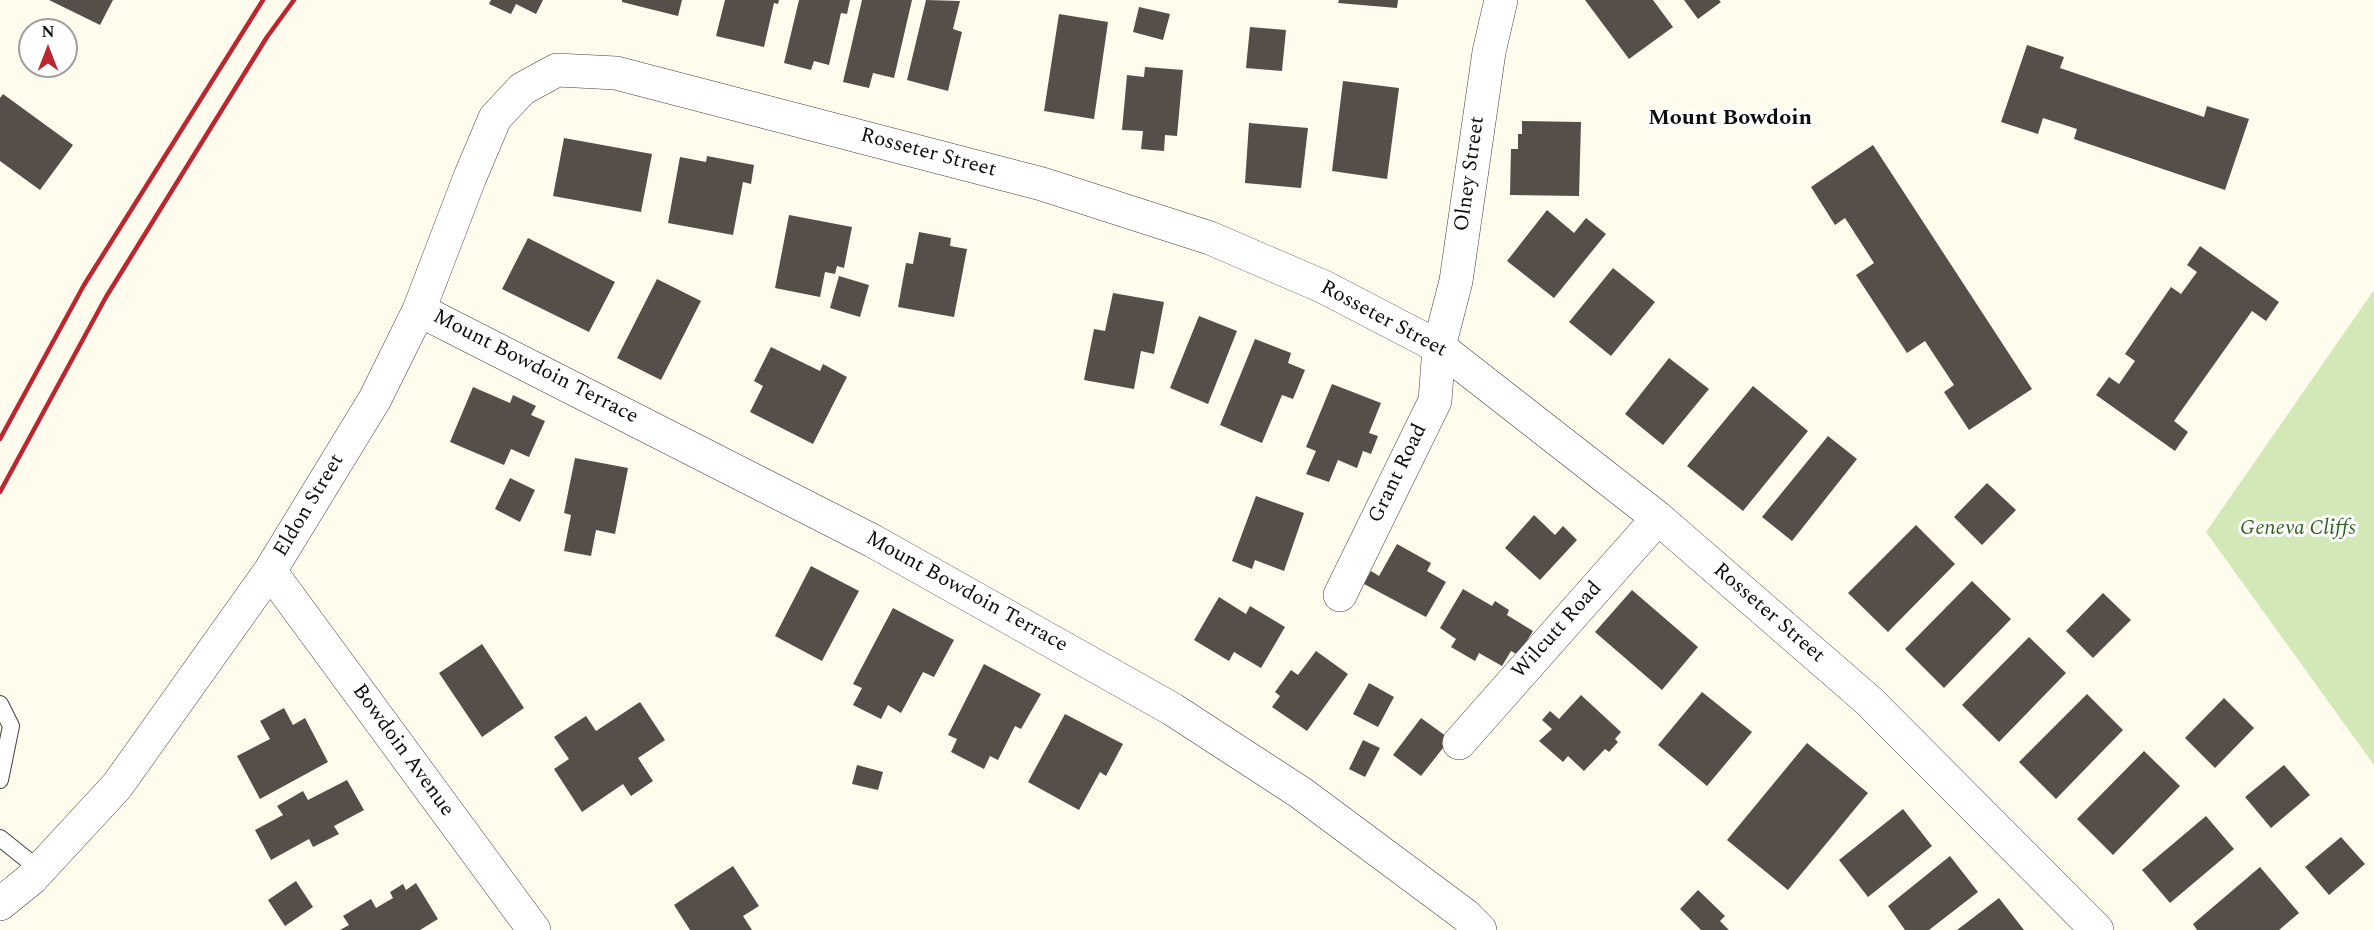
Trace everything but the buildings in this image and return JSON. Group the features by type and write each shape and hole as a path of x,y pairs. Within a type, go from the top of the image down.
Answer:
{"street":[{"name":"Olney Street","path":"1439,346 1456,281 1489,52 1501,0"},
{"name":"Rosseter Street","path":"554,72 557,70 616,73 1041,184 1210,238 1324,287 1439,346 1658,519 1869,701 2097,930"},
{"name":"Eldon Street","path":"2,896 40,870 117,786 270,571 375,399 419,310 495,118 522,89 554,72"},
{"name":"Mount Bowdoin Terrace","path":"419,310 873,541 1172,709 1301,793 1464,915 1480,930"},
{"name":"Grant Road","path":"1340,595 1435,401 1439,346"},
{"name":"Wilcutt Road","path":"1459,742 1658,519"},
{"name":"Bowdoin Avenue","path":"270,571 534,930"}],"lane":[{"path":"0,704 11,726 0,780"},
{"path":"0,838 40,870"}],"green space":[{"name":"Geneva Cliffs","path":"2374,290 2374,765 2206,532"}],"railway":[{"path":"0,439 84,285 263,0"},
{"path":"0,492 106,297 267,37 294,0"}],"district":[{"name":"Mount Bowdoin","path":"1730,120"}]}
